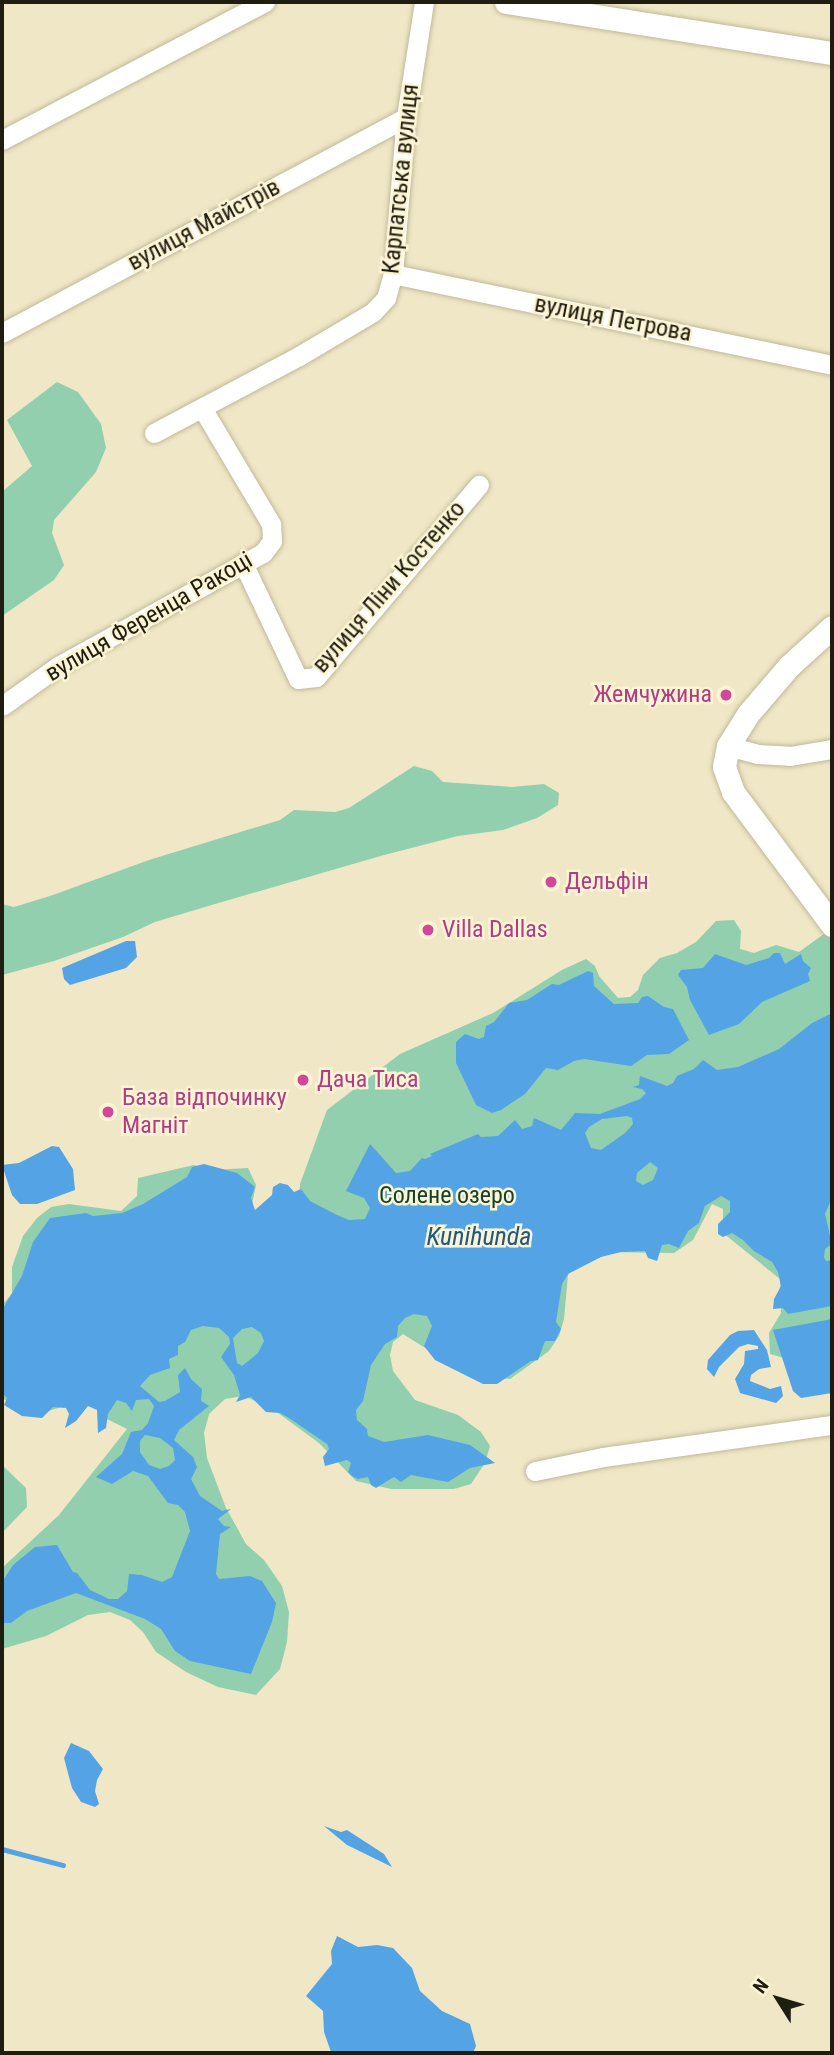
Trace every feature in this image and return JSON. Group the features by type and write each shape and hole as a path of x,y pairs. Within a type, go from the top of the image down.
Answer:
{"street":[{"path":"2,140 265,2"},
{"name":"Карпатська вулиця","path":"154,433 373,312 386,298 393,274 406,117 424,2"},
{"path":"506,2 832,54"},
{"name":"вулиця Майстрів","path":"2,333 406,117"},
{"name":"вулиця Петрова","path":"393,274 832,365"},
{"name":"вулиця Ференца Ракоці","path":"2,706 58,666 263,553 272,541 271,524 202,408"},
{"name":"вулиця Ліни Костенко","path":"243,563 298,679 316,677 479,485"},
{"path":"832,627 789,666 748,714 728,746 724,767 733,792 832,925"},
{"path":"728,746 757,754 790,756 832,749"},
{"path":"535,1471 603,1457 832,1425"}],"green space":[{"path":"57,382 78,392 101,424 106,448 96,472 54,520 52,533 64,565 54,580 2,616 2,492 32,466 7,420"},
{"path":"414,766 432,771 443,782 512,787 544,784 559,793 558,805 537,818 503,830 458,836 384,855 155,922 123,937 54,961 2,975 2,904 14,907 53,895 149,860 280,820 294,810 335,812 349,808"},
{"name":"Kunihunda","path":"734,920 741,931 740,949 754,953 776,945 799,952 828,931 832,937 832,1377 819,1368 770,1354 769,1333 781,1313 780,1279 723,1233 723,1209 712,1204 693,1240 674,1253 602,1252 573,1266 568,1275 564,1319 559,1336 549,1351 510,1379 492,1377 430,1351 403,1334 393,1342 390,1355 393,1371 415,1400 458,1415 481,1432 490,1446 485,1463 471,1484 454,1489 391,1489 356,1481 319,1443 270,1407 243,1396 225,1399 209,1414 204,1433 207,1458 226,1508 246,1544 264,1560 282,1586 289,1612 287,1642 280,1669 256,1695 218,1687 186,1672 156,1652 143,1632 130,1620 110,1612 88,1615 46,1636 2,1649 2,1568 59,1515 127,1429 103,1417 97,1407 83,1400 33,1416 2,1398 2,1305 12,1294 12,1267 23,1236 37,1218 51,1207 69,1204 121,1211 137,1196 138,1178 194,1165 213,1170 248,1168 256,1185 250,1214 299,1206 300,1184 327,1110 400,1054 493,1013 562,970 586,959 595,966 599,976 618,998 630,997 638,990 643,975 660,958 677,953 696,942 716,921"},
{"path":"2,1465 26,1488 27,1507 2,1533"}],"water":[{"path":"126,941 135,941 137,957 126,968 70,985 64,979 62,968"},
{"path":"774,953 780,953 785,964 801,954 803,961 811,968 808,974 810,981 762,1002 739,1024 709,1035 690,1000 687,987 678,975 681,970 703,968 715,954 746,965 769,958"},
{"path":"588,971 593,973 594,986 614,1004 638,1003 642,997 648,996 664,1007 673,1009 689,1040 669,1054 647,1055 631,1066 584,1059 558,1070 546,1068 525,1094 501,1110 492,1113 476,1105 456,1063 456,1042 465,1034 479,1039 484,1037 486,1026 494,1022 509,1003 527,1000 552,984 559,985"},
{"name":"Kunihunda","path":"832,1013 832,1198 825,1214 832,1244 825,1249 824,1257 826,1261 832,1260 832,1306 788,1314 783,1308 773,1309 774,1299 781,1286 778,1272 772,1262 732,1233 723,1237 718,1234 718,1224 730,1212 730,1201 721,1196 705,1206 699,1223 688,1231 679,1248 669,1244 662,1245 657,1261 648,1258 645,1251 621,1252 601,1257 568,1274 562,1284 556,1322 561,1329 555,1341 545,1341 538,1360 531,1361 497,1384 483,1384 435,1360 424,1346 432,1326 427,1316 414,1314 405,1318 398,1326 397,1337 385,1344 371,1365 363,1401 356,1410 357,1420 367,1429 368,1436 384,1442 428,1435 470,1445 495,1463 470,1468 448,1482 411,1475 401,1482 394,1477 376,1488 371,1485 368,1477 358,1479 352,1476 348,1472 351,1463 347,1460 325,1466 323,1457 329,1449 327,1444 289,1418 280,1413 266,1412 251,1397 236,1402 240,1395 234,1375 221,1357 230,1344 229,1337 219,1328 203,1326 191,1330 185,1342 178,1346 178,1355 169,1359 170,1368 150,1375 140,1386 159,1402 165,1401 180,1392 178,1375 185,1368 191,1379 202,1389 201,1401 209,1406 179,1430 174,1440 193,1457 197,1467 191,1479 200,1496 222,1511 231,1509 218,1519 224,1526 231,1527 220,1534 216,1574 219,1579 250,1576 262,1581 276,1603 272,1622 251,1674 190,1661 175,1651 161,1629 145,1619 76,1593 27,1611 11,1623 2,1623 2,1582 13,1565 35,1547 57,1545 73,1572 77,1573 90,1590 109,1599 118,1599 127,1591 129,1574 162,1582 172,1577 190,1531 185,1512 178,1505 168,1503 148,1476 133,1471 112,1484 96,1477 122,1454 131,1432 142,1430 148,1423 154,1406 149,1399 136,1400 132,1411 126,1403 117,1400 108,1414 106,1428 98,1433 97,1410 88,1406 76,1421 65,1428 69,1414 66,1408 53,1407 42,1418 22,1416 4,1405 7,1398 2,1393 2,1310 22,1276 33,1242 50,1218 86,1213 93,1216 122,1213 143,1204 187,1177 192,1167 204,1164 237,1173 255,1187 251,1198 255,1210 272,1195 273,1187 280,1183 288,1185 294,1192 301,1189 310,1201 337,1215 349,1220 365,1219 370,1208 364,1198 346,1191 370,1144 396,1173 410,1171 422,1158 432,1156 430,1154 478,1134 481,1137 498,1136 515,1120 522,1129 532,1126 534,1118 561,1130 575,1113 600,1114 640,1099 646,1093 633,1087 639,1085 640,1076 667,1086 673,1083 677,1076 694,1069 703,1060 717,1070 738,1067 779,1049 812,1023","holes":["627,1116 632,1118 633,1124 601,1150 591,1148 585,1133 602,1119","650,1162 658,1168 653,1180 643,1185 636,1181 637,1173","252,1327 261,1333 264,1341 258,1353 242,1366 237,1363 233,1338 242,1329","145,1435 160,1438 173,1448 175,1460 160,1469 149,1465 140,1452 140,1441"]},
{"path":"52,1146 59,1147 73,1169 75,1190 37,1204 20,1204 12,1195 2,1165 19,1163"},
{"path":"832,1319 832,1393 801,1398 793,1391 773,1330"},
{"path":"754,1330 767,1350 771,1367 759,1369 751,1375 750,1381 770,1389 781,1386 783,1396 776,1403 740,1393 735,1379 744,1364 745,1351 758,1349 758,1346 748,1344 739,1347 719,1367 714,1377 707,1369 708,1360 730,1335 738,1331"},
{"path":"71,1743 89,1751 103,1769 97,1780 95,1791 99,1804 95,1807 81,1802 72,1788 64,1758"},
{"path":"324,1826 341,1832 347,1830 384,1854 392,1867 347,1845"},
{"path":"337,1936 358,1947 377,1945 393,1948 412,1968 420,1991 442,2011 470,2024 476,2046 473,2053 331,2052 324,2032 323,2011 306,1996 332,1964 331,1951"}],"waterway":[{"path":"2,1849 63,1865"}],"place":[{"name":"Жемчужина","path":"726,695"},
{"name":"Дельфін","path":"551,882"},
{"name":"Villa Dallas","path":"428,930"},
{"name":"Дача Тиса","path":"303,1080"},
{"name":"База відпочинку Магніт","path":"108,1112"}],"park label":[{"name":"Солене озеро","path":"447,1196"}]}
